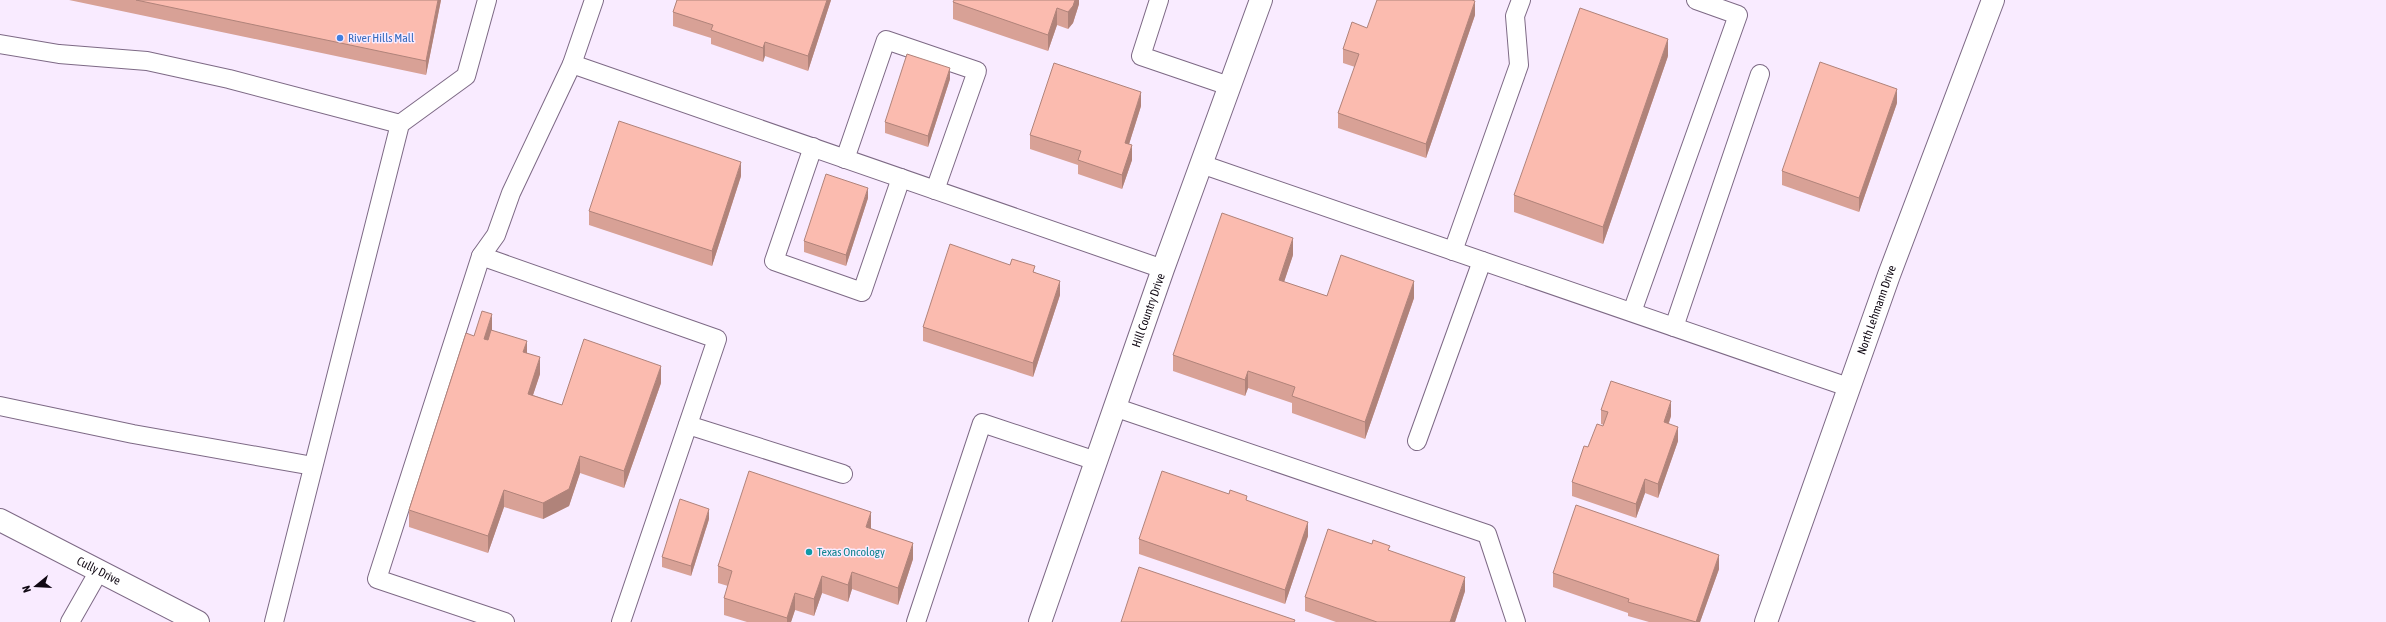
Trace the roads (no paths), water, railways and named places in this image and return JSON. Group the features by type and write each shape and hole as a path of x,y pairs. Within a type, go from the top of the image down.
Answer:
{"street":[{"name":"Hill Country Drive","path":"1040,622 1163,269 1260,0"},
{"name":"North Lehmann Drive","path":"1766,622 1848,387 1993,0"},
{"name":"Cully Drive","path":"0,520 198,622"}],"lane":[{"path":"274,622 400,124 466,76 487,0"},
{"path":"505,622 377,579 481,256 496,235 511,193 572,64 594,0"},
{"path":"1160,0 1141,56 1229,86"},
{"path":"1453,251 1520,65 1515,16 1521,0"},
{"path":"1632,312 1738,15 1696,0"},
{"path":"845,159 886,40 893,42 977,72 935,190"},
{"path":"0,44 59,54 147,61 229,79 400,124"},
{"path":"572,64 1163,269"},
{"path":"1674,327 1760,74"},
{"path":"813,148 774,261 862,292 901,178"},
{"path":"1201,164 1848,387"},
{"path":"481,256 717,339 620,622"},
{"path":"1417,441 1482,261"},
{"path":"0,406 133,434 313,466"},
{"path":"1114,408 1487,534 1516,622"},
{"path":"916,622 982,423 1096,461"},
{"path":"688,425 843,474"},
{"path":"70,622 99,571"}],"place":[{"name":"River Hills Mall","path":"340,38"},
{"name":"Texas Oncology","path":"809,552"}]}
